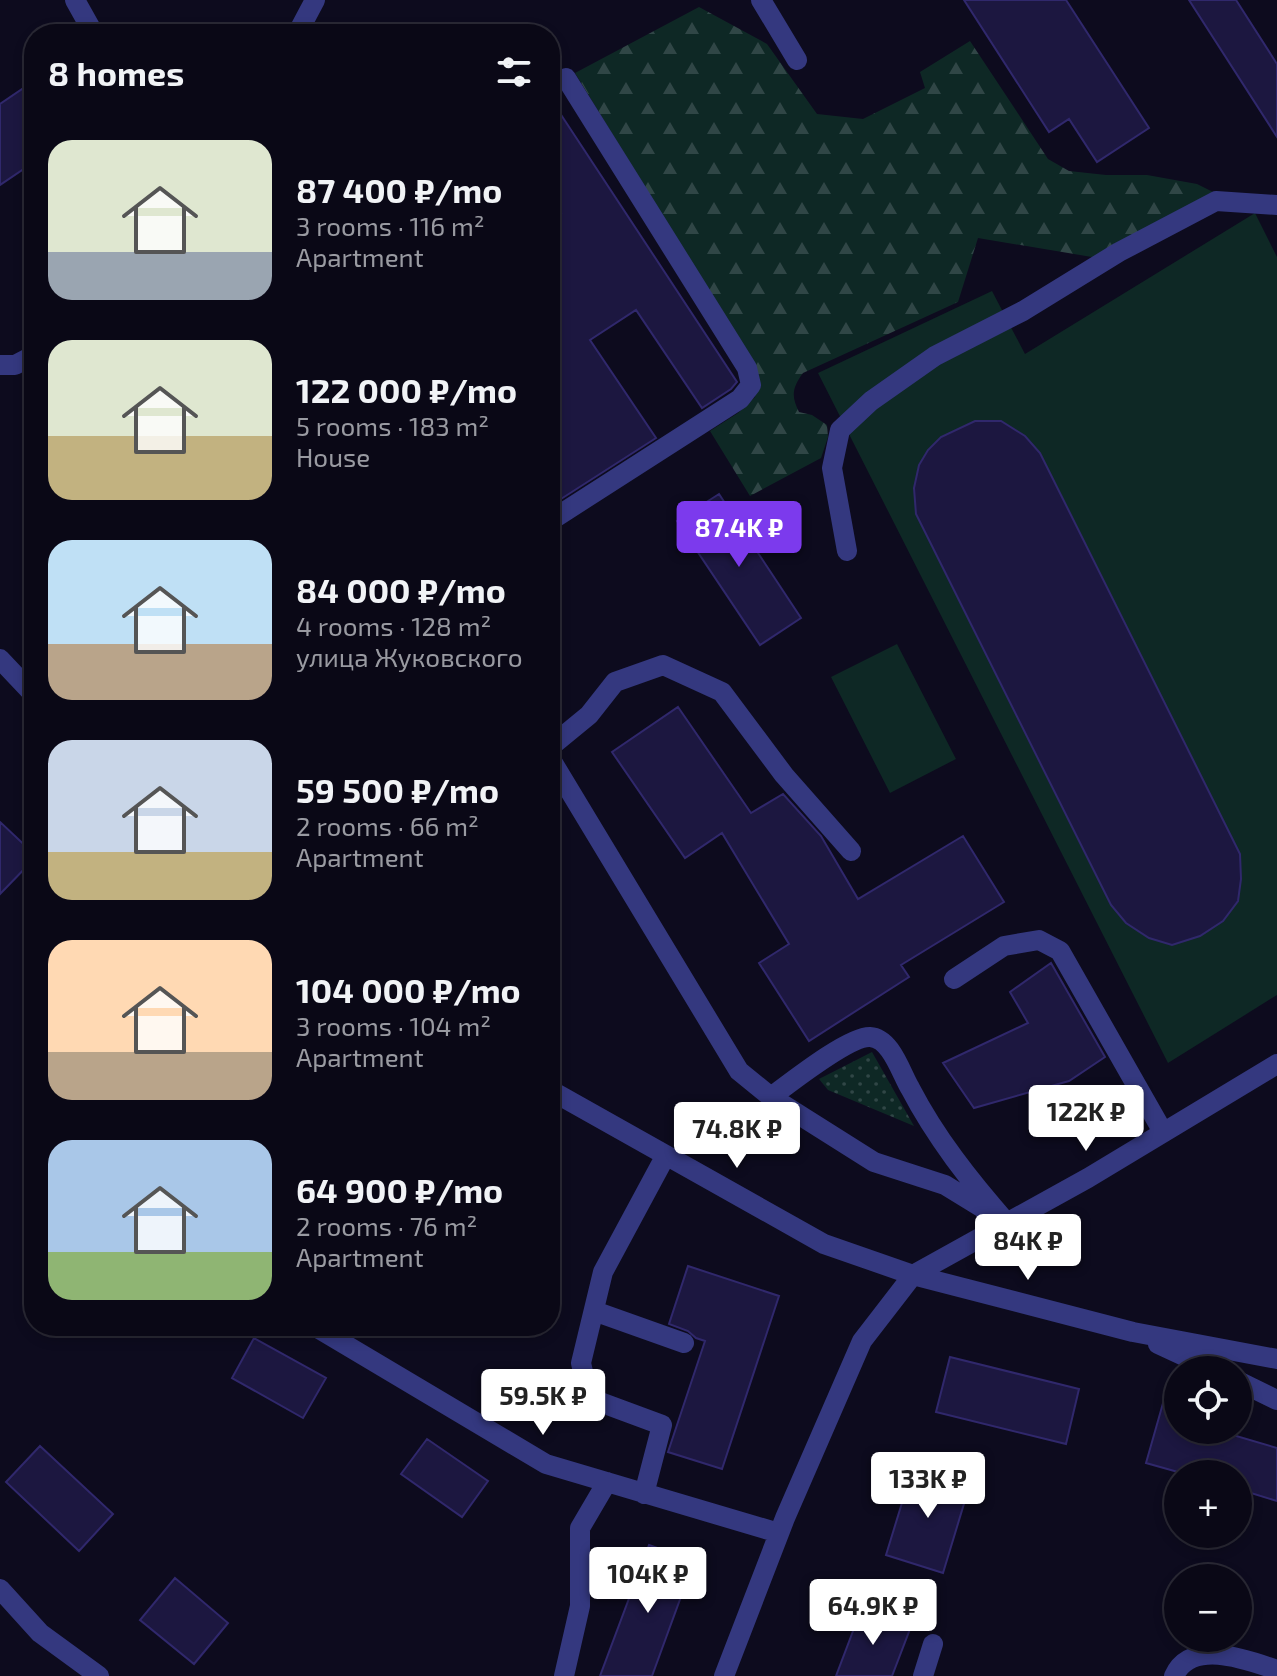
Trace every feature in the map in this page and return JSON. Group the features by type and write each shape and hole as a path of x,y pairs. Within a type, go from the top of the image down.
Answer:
{"street":[{"path":"75,0 88,24"},
{"path":"302,24 315,0"},
{"path":"761,0 797,60"},
{"path":"560,515 740,399 751,385 747,368 566,78"},
{"path":"847,551 832,468 840,430 871,401 935,356 1023,311 1119,252 1216,201 1277,205"},
{"path":"0,365 15,365 24,360"},
{"path":"560,739 589,715 615,682 663,665 722,692 784,775 851,851"},
{"path":"4,671 24,687"},
{"path":"560,775 739,1071 771,1097 874,1162 945,1185 1007,1223"},
{"path":"954,979 1004,946 1039,940 1060,951 1163,1132"},
{"path":"771,1097 853,1041 871,1037 886,1044 917,1103 960,1170 1007,1223"},
{"path":"724,1676 779,1533 862,1341 913,1275 1277,1064"},
{"path":"560,1096 824,1244 913,1275 1133,1332 1277,1359"},
{"path":"644,1494 662,1425 589,1398 581,1363 603,1272 666,1155"},
{"path":"594,1311 684,1343"},
{"path":"1133,1332 1184,1356"},
{"path":"331,1336 546,1464 779,1533"},
{"path":"1252,1388 1277,1400"},
{"path":"564,1676 580,1606 580,1528 607,1482"},
{"path":"0,1589 40,1633 99,1676"},
{"path":"923,1676 933,1644"},
{"path":"1174,1676 1187,1659 1207,1653 1277,1670"}],"green space":[{"path":"699,7 767,44 817,114 863,119 925,88 920,72 970,41 1048,159 1069,171 1147,175 1197,184 1213,192 1098,258 978,238 958,302 803,373 795,388 795,401 799,412 812,415 827,425 828,437 821,458 750,496 710,431 738,413 755,397 757,370 575,73"},
{"path":"1255,213 1277,257 1277,995 1168,1063 818,373 992,291 1025,354"},
{"path":"897,644 956,759 890,793 831,677"},
{"path":"872,1052 914,1126 828,1090 819,1079"}],"building":[{"path":"964,0 1066,0 1149,128 1097,162 1069,119 1049,132"},
{"path":"1189,0 1236,0 1277,64 1277,137"},
{"path":"24,88 24,169 0,185 0,104"},
{"path":"560,113 737,382 702,408 636,310 590,340 656,438 560,500 560,214"},
{"path":"975,421 1001,421 1025,436 1040,453 1240,854 1238,901 1223,921 1200,936 1172,945 1149,938 1126,923 1111,905 916,514 914,488 919,465 928,450 941,437"},
{"path":"719,494 801,618 760,645 677,521"},
{"path":"678,707 751,813 783,794 821,836 858,899 963,836 1004,902 901,965 909,977 809,1041 759,963 789,944 722,833 685,858 612,752"},
{"path":"0,822 24,845 24,869 0,894"},
{"path":"1051,963 1105,1057 1069,1081 974,1108 943,1063 1028,1023 1010,992"},
{"path":"688,1266 779,1296 722,1469 668,1452 705,1341 669,1324"},
{"path":"254,1338 326,1378 303,1418 232,1378"},
{"path":"950,1357 1079,1389 1066,1444 936,1412"},
{"path":"1164,1400 1164,1444 1252,1444 1252,1441 1277,1448 1277,1501 1252,1493 1252,1460 1164,1460 1164,1468 1146,1463"},
{"path":"427,1439 488,1481 462,1517 401,1474"},
{"path":"40,1446 113,1514 79,1551 6,1482"},
{"path":"913,1467 970,1484 943,1573 886,1555"},
{"path":"649,1545 694,1561 652,1676 600,1676"},
{"path":"175,1578 228,1623 194,1664 140,1620"},
{"path":"861,1610 910,1629 892,1676 836,1676"}]}
